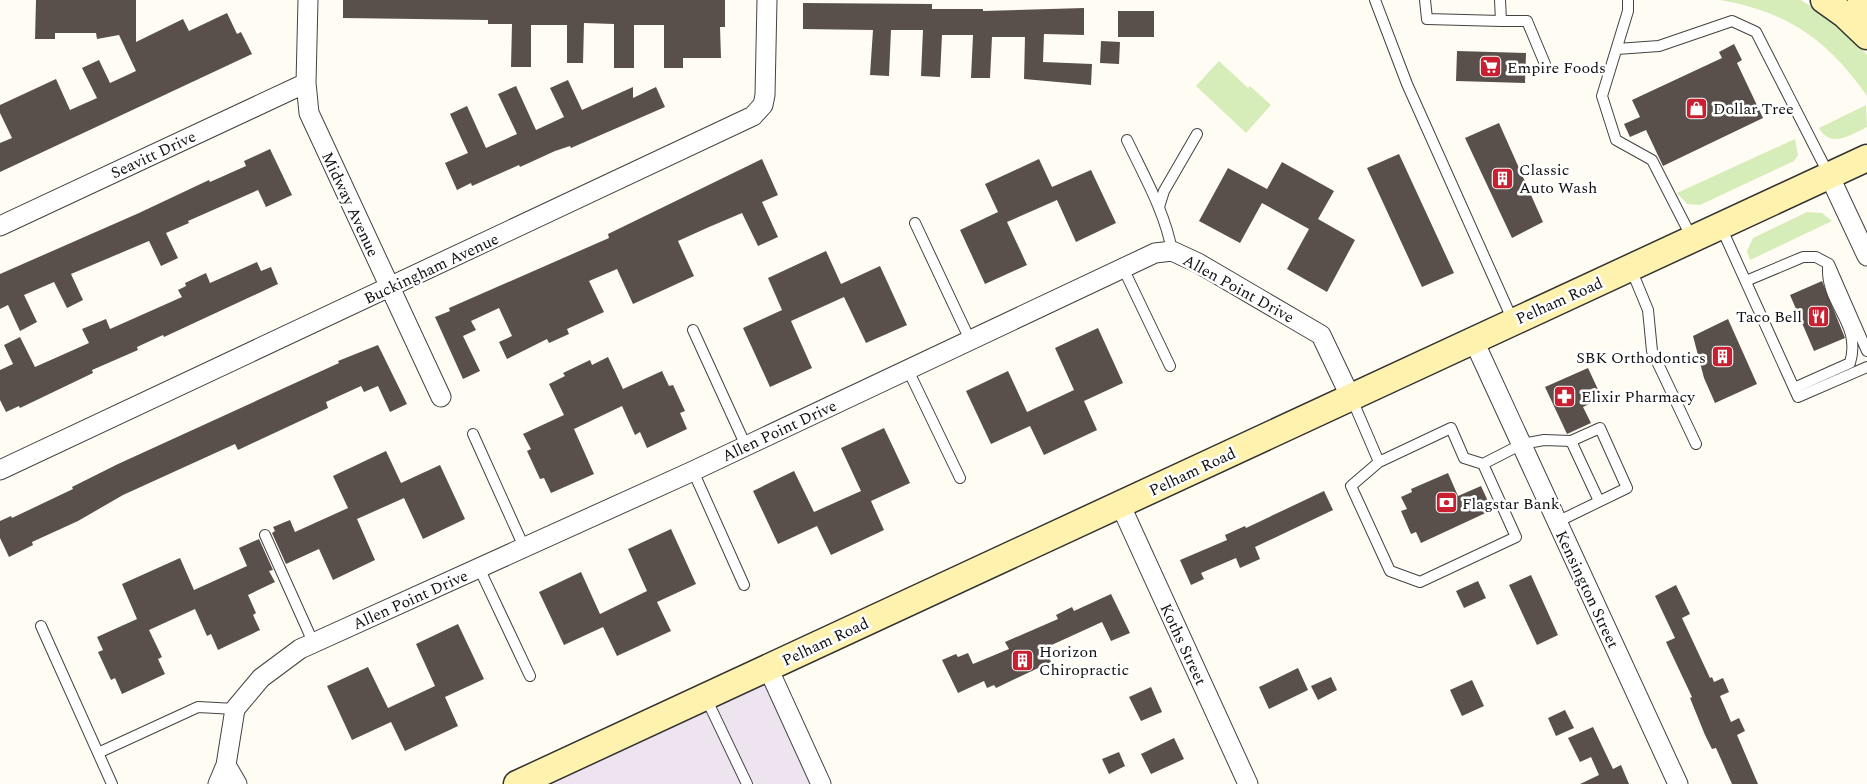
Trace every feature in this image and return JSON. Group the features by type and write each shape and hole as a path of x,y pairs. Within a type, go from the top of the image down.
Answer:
{"main road":[{"path":"1824,0 1863,32"},
{"path":"1861,0 1863,32"},
{"name":"Pelham Road","path":"517,784 1350,396 1867,158"}],"street":[{"name":"Midway Avenue","path":"308,0 306,83 309,112 441,397"},
{"name":"Buckingham Avenue","path":"0,470 681,151 758,113 763,105 765,95 768,0"},
{"name":"Seavitt Drive","path":"0,226 306,83"},
{"path":"1829,176 1867,256"},
{"name":"Allen Point Drive","path":"218,784 226,765 235,710 261,678 277,664 314,642 693,472 1155,253 1172,251 1253,294 1321,335 1350,396"},
{"name":"Kensington Street","path":"1473,339 1678,784"},
{"name":"Koths Street","path":"1120,504 1248,784"},
{"path":"768,668 821,784"},
{"path":"226,765 237,784"}],"lane":[{"path":"1375,0 1407,84 1513,321"},
{"path":"1425,0 1427,19 1528,21 1545,64"},
{"path":"1500,0 1501,21"},
{"path":"1628,0 1628,11 1602,96 1616,140 1652,160 1693,239"},
{"path":"1617,49 1659,46 1732,21 1756,32 1829,176"},
{"path":"1159,207 1164,191 1197,134"},
{"path":"1127,140 1159,207 1169,233 1172,251"},
{"path":"915,223 970,340"},
{"path":"1720,226 1796,392"},
{"path":"1746,282 1803,257 1816,257 1829,264 1867,351"},
{"path":"1796,392 1850,363 1852,357 1854,339 1827,281 1829,264"},
{"path":"1123,268 1170,366"},
{"path":"1630,268 1648,310 1652,351 1696,444"},
{"path":"693,330 746,446"},
{"path":"1796,392 1867,367"},
{"path":"908,370 960,478"},
{"path":"1350,396 1379,462"},
{"path":"1483,464 1516,537 1420,582 1390,571 1351,486 1379,462 1451,428 1464,458 1483,464 1522,444 1544,440 1571,442 1600,428 1627,488 1557,522"},
{"path":"473,434 524,547"},
{"path":"1571,442 1599,501"},
{"path":"693,472 744,585"},
{"path":"265,535 314,642"},
{"path":"479,568 530,676"},
{"path":"41,626 112,784"},
{"path":"706,697 747,784"},
{"path":"98,753 198,707 235,710"}],"shaded area":[{"path":"768,668 821,784 517,784"}],"green space":[{"path":"1720,0 1801,0 1823,14 1857,43 1867,55 1867,96 1837,59 1804,32 1766,12"},
{"path":"1219,61 1248,88 1250,86 1271,105 1246,133 1196,86"},
{"path":"1866,105 1867,127 1848,136 1835,139 1829,138 1819,128"},
{"path":"1795,139 1798,155 1794,161 1700,205 1687,204 1677,193"},
{"path":"1807,212 1822,213 1832,221 1750,260 1747,251 1753,238"}],"building":[{"path":"36,0 136,0 136,42 183,19 189,31 227,13 237,34 241,32 252,54 0,172 0,143 12,138 0,113 0,105 56,79 70,110 97,98 82,68 99,60 110,83 136,71 119,35 97,39 96,33 55,33 55,39 35,39"},
{"path":"343,0 725,0 725,27 720,27 721,58 683,58 683,68 664,68 664,25 634,25 634,68 614,68 614,24 584,23 583,63 567,63 567,25 531,25 531,67 511,67 512,24 488,24 488,20 343,18"},
{"path":"803,3 932,4 932,9 983,9 983,11 1084,8 1084,35 1044,34 1043,62 1092,64 1091,85 1024,79 1025,37 992,37 990,78 971,78 973,35 942,35 940,77 921,76 923,30 891,30 889,76 870,75 873,30 803,29"},
{"path":"1118,11 1154,11 1154,37 1118,37"},
{"path":"1101,41 1120,42 1119,64 1100,63"},
{"name":"Dollar Tree","path":"1734,44 1742,60 1737,63 1763,118 1663,166 1646,130 1630,137 1624,124 1640,117 1632,100 1722,58 1719,52"},
{"name":"Empire Foods","path":"1457,51 1526,53 1525,83 1456,81"},
{"path":"568,80 582,110 633,87 633,98 656,87 665,107 571,148 570,146 555,151 520,167 519,165 472,186 471,183 457,190 445,163 468,153 450,114 467,106 486,148 517,134 498,94 516,86 536,130 564,117 550,88"},
{"name":"Classic Auto Wash","path":"1499,123 1543,222 1512,238 1465,138"},
{"path":"270,149 292,195 266,207 258,190 188,221 189,223 166,233 178,258 161,266 149,241 71,274 83,300 67,308 54,282 24,295 37,322 20,331 8,305 0,309 0,274 209,180 210,182 246,166 244,161"},
{"path":"1399,154 1454,273 1422,287 1367,168"},
{"path":"762,159 778,195 762,202 778,237 758,246 742,213 678,241 694,276 633,304 617,269 589,281 604,312 567,329 569,334 549,343 547,339 507,359 499,342 512,336 499,308 471,321 476,330 463,336 480,371 463,379 435,317 450,311 449,308 609,238 608,234"},
{"path":"1039,159 1052,187 1091,170 1116,223 1076,242 1057,200 1007,222 1027,265 985,284 960,230 998,212 985,184"},
{"path":"1282,162 1334,191 1318,219 1355,240 1327,292 1287,269 1309,229 1262,203 1240,243 1199,221 1228,168 1267,189"},
{"path":"826,251 841,284 880,266 907,325 866,343 844,297 791,321 812,368 770,387 743,328 782,310 768,278"},
{"path":"257,262 261,271 271,267 278,284 164,337 163,335 137,347 138,350 92,370 93,373 20,408 19,406 6,412 0,400 0,370 13,364 4,345 20,337 35,367 89,343 82,329 106,319 110,329 182,297 178,290 186,286 185,283 206,273 210,283"},
{"name":"Taco Bell","path":"1822,281 1845,338 1814,351 1790,295"},
{"name":"SBK Orthodontics","path":"1728,319 1757,384 1715,403 1704,378 1693,336"},
{"path":"1098,328 1123,383 1084,401 1097,430 1044,455 1030,426 991,444 966,391 1008,371 1027,412 1074,390 1055,348"},
{"path":"378,345 407,404 390,412 378,386 364,392 361,386 326,402 328,408 238,450 235,444 123,495 78,521 32,542 33,545 9,557 0,538 0,521 11,516 12,518 73,489 72,487 118,464 339,363 338,361"},
{"path":"608,357 623,389 662,371 669,386 673,385 685,411 680,413 687,429 647,448 640,432 635,435 622,406 574,429 594,474 551,493 544,478 540,479 527,451 531,449 523,434 564,415 549,384 565,376 563,373 590,360 592,365"},
{"path":"1588,368 1602,398 1583,407 1591,423 1567,434 1545,387"},
{"path":"884,428 910,483 871,501 884,530 831,555 817,526 778,544 753,491 794,471 814,512 861,491 841,448"},
{"path":"386,451 401,483 440,465 465,519 423,539 404,498 357,519 375,560 333,580 319,549 286,564 272,533 275,531 273,527 290,520 295,532 348,508 333,476"},
{"name":"Flagstar Bank","path":"1448,473 1458,496 1481,486 1492,510 1421,543 1416,532 1411,534 1401,511 1407,509 1401,497 1412,492 1411,489"},
{"path":"1324,491 1333,510 1255,547 1260,559 1240,568 1236,558 1201,573 1204,579 1191,585 1180,560 1227,540 1225,535 1245,526 1246,528"},
{"path":"671,529 696,584 657,602 671,631 617,656 603,627 564,645 539,592 581,572 600,614 647,591 628,549"},
{"path":"259,539 273,570 269,571 275,582 248,595 256,613 253,615 260,630 218,650 211,634 207,636 195,609 149,630 162,657 158,659 165,674 122,694 115,678 111,680 98,652 103,650 97,637 137,619 122,584 180,558 194,590 247,566 239,548"},
{"path":"1531,575 1558,635 1537,645 1509,585"},
{"path":"1478,581 1486,598 1464,608 1456,591"},
{"path":"1676,585 1690,614 1682,618 1710,678 1712,677 1714,682 1723,678 1729,692 1720,696 1731,722 1739,718 1745,731 1737,735 1758,784 1732,784 1716,748 1712,749 1705,735 1690,698 1692,697 1666,642 1675,638 1655,596"},
{"path":"1111,594 1130,633 1111,641 1102,622 1045,648 1051,662 996,688 994,685 987,688 984,681 958,693 942,660 956,654 958,657 968,653 973,664 1009,649 1005,642 1058,619 1056,615 1072,607 1074,611"},
{"path":"458,624 484,679 445,697 458,726 405,751 391,722 352,740 327,686 368,667 388,708 435,686 416,644"},
{"path":"1298,668 1308,690 1269,709 1259,687"},
{"path":"1331,677 1337,690 1318,700 1311,686"},
{"path":"1472,680 1484,706 1462,716 1450,690"},
{"path":"1151,687 1162,712 1141,721 1129,697"},
{"path":"1565,710 1574,728 1556,736 1548,718"},
{"path":"1593,727 1613,769 1621,765 1629,784 1580,784 1599,775 1591,757 1580,762 1568,738"},
{"path":"1174,738 1184,759 1151,774 1141,754"},
{"path":"1119,752 1125,766 1109,774 1102,759"}],"place":[{"name":"Empire Foods","path":"1491,67"},
{"name":"Dollar Tree","path":"1697,108"},
{"name":"Classic Auto Wash","path":"1503,178"},
{"name":"Taco Bell","path":"1818,316"},
{"name":"SBK Orthodontics","path":"1722,357"},
{"name":"Elixir Pharmacy","path":"1565,396"},
{"name":"Flagstar Bank","path":"1446,503"},
{"name":"Horizon Chiropractic","path":"1023,660"}]}
